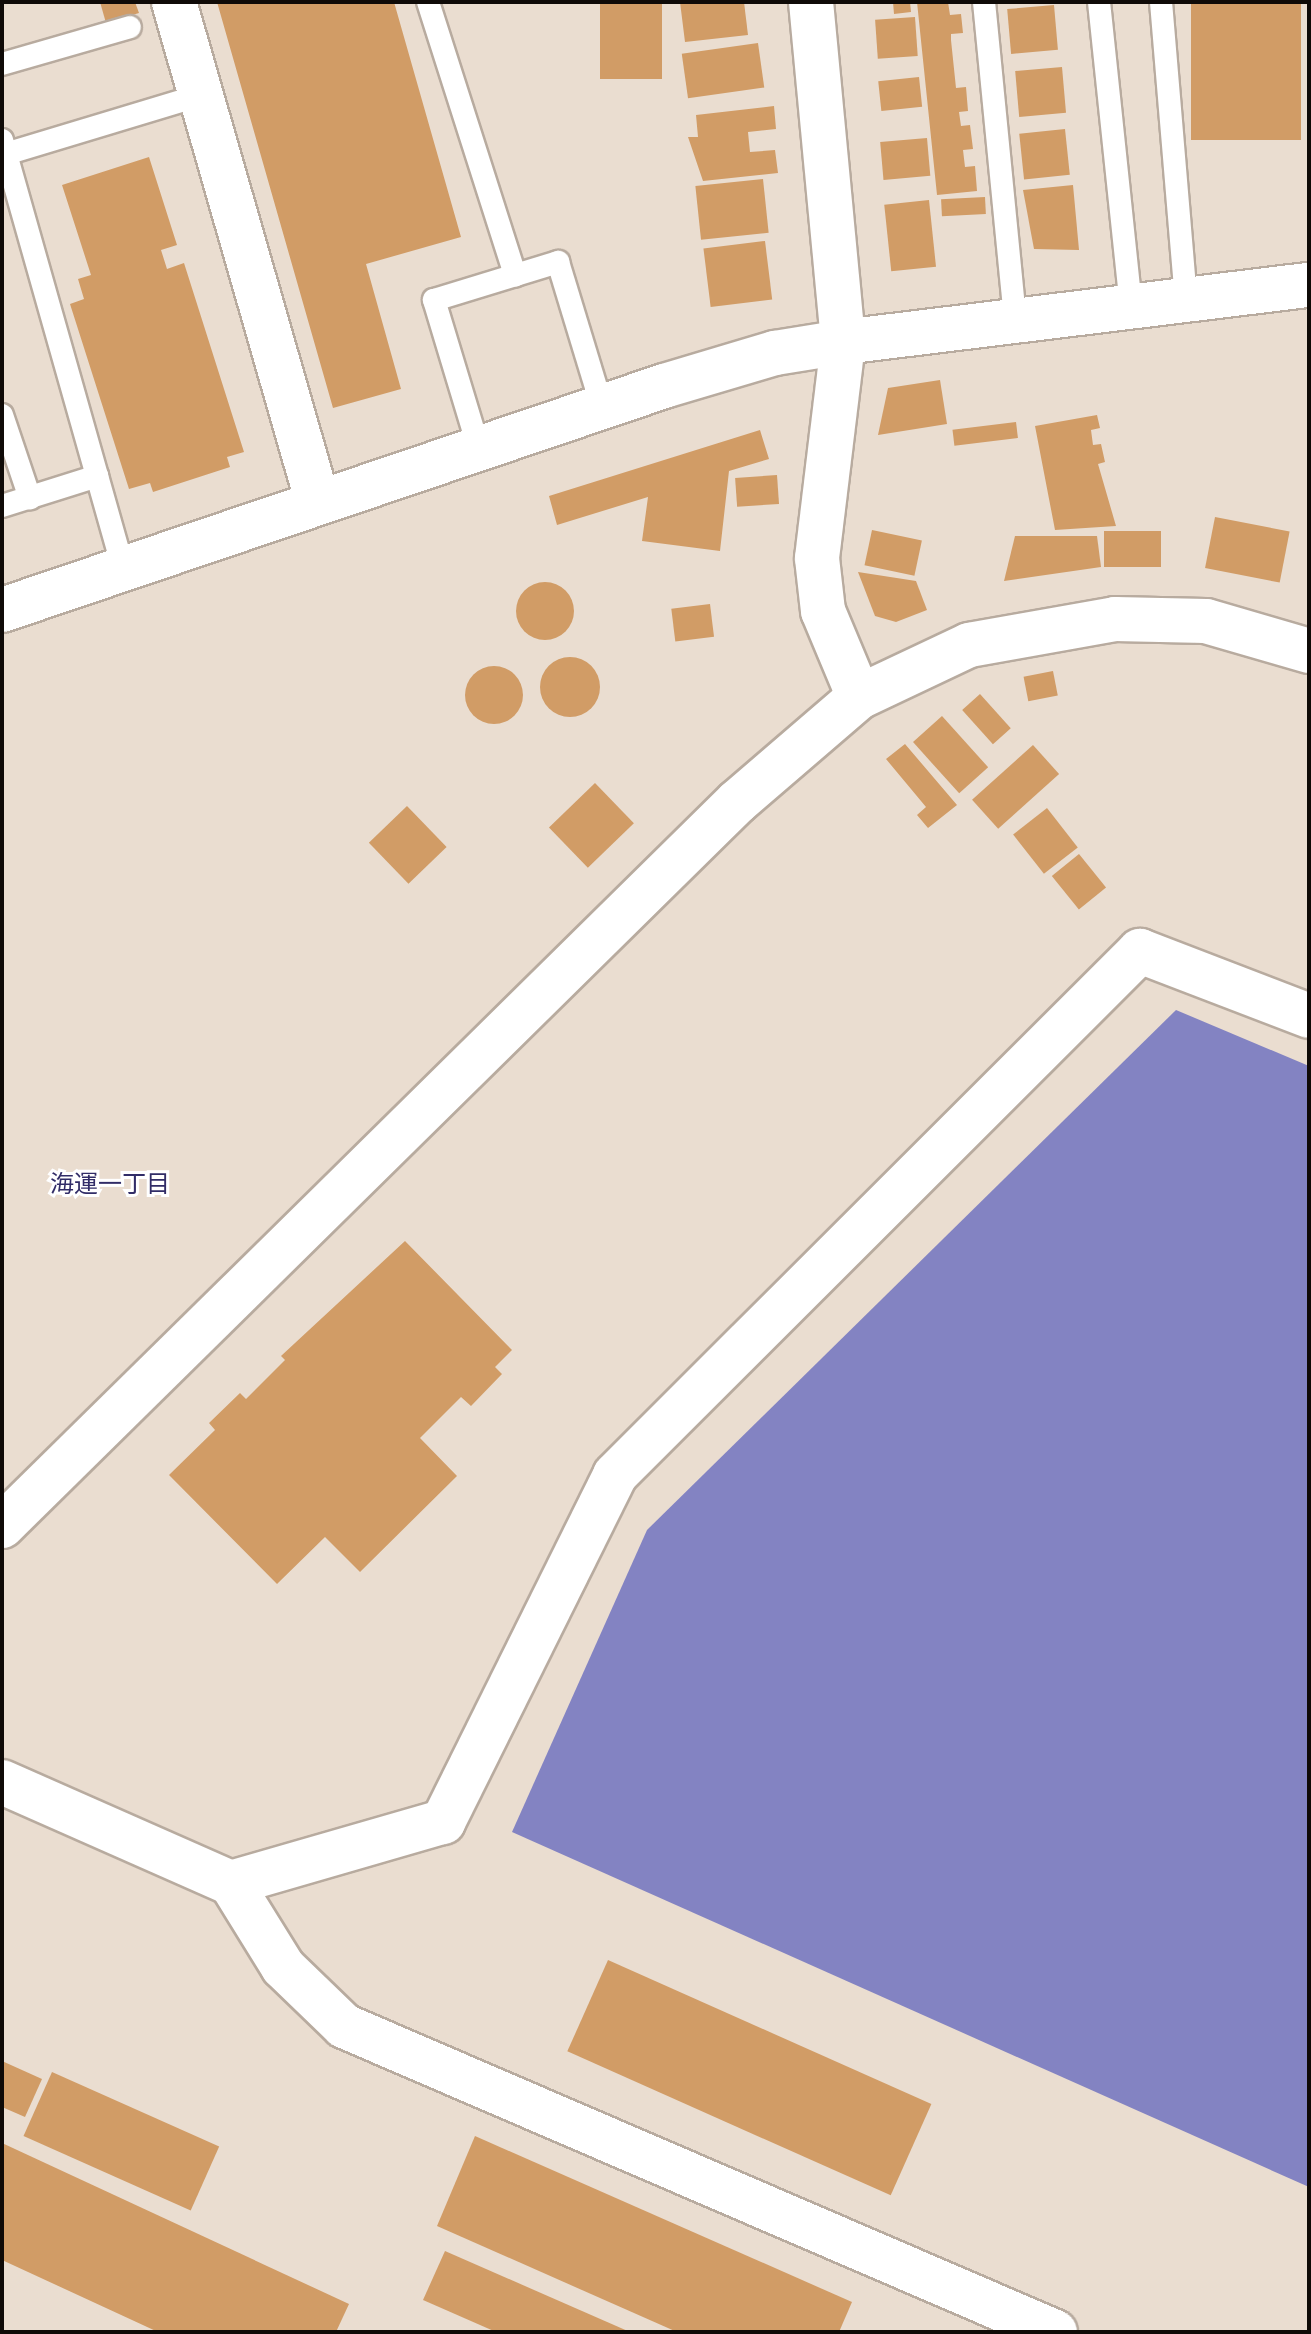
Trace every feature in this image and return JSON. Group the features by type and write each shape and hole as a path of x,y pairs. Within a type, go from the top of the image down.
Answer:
{"street":[{"path":"174,2 318,503"},
{"path":"811,2 843,342 817,558 823,611 859,697"},
{"path":"2,610 602,407 775,353 1015,318 1309,285"},
{"path":"2,1526 737,802 859,697 969,645 1115,619 1206,621 1309,651"},
{"path":"231,1883 443,1822 615,1475 1140,951 1309,1016"},
{"path":"2,1782 231,1883 283,1967 344,2026 1055,2332"}],"lane":[{"path":"428,2 515,275"},
{"path":"984,2 1015,318"},
{"path":"1099,2 1131,305"},
{"path":"1161,2 1186,299"},
{"path":"2,64 130,27"},
{"path":"123,568 4,149 201,95"},
{"path":"479,449 434,300 558,262 602,407"},
{"path":"2,415 30,498"},
{"path":"2,506 97,476"}],"water":[{"path":"1176,1010 1309,1066 1309,2187 512,1832 647,1530"}],"building":[{"path":"100,2 135,2 139,13 106,23"},
{"path":"217,2 394,2 461,237 366,264 401,389 333,408"},
{"path":"600,2 662,2 662,79 600,79"},
{"path":"680,2 744,2 748,35 685,42"},
{"path":"893,2 910,2 911,12 894,14"},
{"path":"917,2 948,2 950,15 961,14 963,33 951,34 951,40 956,88 966,87 968,111 959,112 961,126 970,125 973,149 963,150 965,167 975,166 977,191 937,195"},
{"path":"1191,2 1301,2 1301,140 1191,140"},
{"path":"1054,5 1058,50 1011,54 1007,9"},
{"path":"915,17 918,56 878,59 875,20"},
{"path":"758,43 764,88 688,98 682,54"},
{"path":"1062,67 1066,113 1019,117 1015,71"},
{"path":"919,77 922,107 881,111 878,81"},
{"path":"774,106 776,129 748,132 750,152 775,150 778,173 703,181 688,137 698,137 696,115"},
{"path":"1065,129 1070,175 1024,180 1019,134"},
{"path":"927,138 930,176 883,180 880,142"},
{"path":"149,157 177,245 161,250 167,269 184,263 244,452 227,457 230,467 153,492 150,483 129,489 70,304 84,299 78,279 91,275 62,185"},
{"path":"763,179 769,233 701,240 695,186"},
{"path":"1073,185 1079,250 1034,249 1023,190"},
{"path":"985,197 986,214 942,216 941,199"},
{"path":"929,200 936,267 891,271 884,205"},
{"path":"765,241 772,300 711,307 703,249"},
{"path":"940,380 947,424 878,435 888,388"},
{"path":"1097,415 1100,428 1091,430 1093,445 1101,444 1105,462 1098,464 1116,526 1055,530 1035,426"},
{"path":"1016,422 1018,438 954,446 952,430"},
{"path":"760,430 769,459 729,471 720,551 642,541 648,497 557,525 549,496"},
{"path":"777,475 779,504 737,507 735,478"},
{"path":"1215,517 1290,532 1280,583 1205,568"},
{"path":"872,530 922,541 914,576 865,565"},
{"path":"1104,531 1161,531 1161,567 1104,567"},
{"path":"1015,536 1097,536 1101,567 1004,581"},
{"path":"858,572 916,581 927,610 896,622 875,616"},
{"path":"545,582 556,584 565,591 572,600 572,622 565,631 556,638 545,640 534,638 525,631 518,622 516,611 518,600 525,591 534,584"},
{"path":"710,604 714,637 675,642 671,609"},
{"path":"570,657 582,659 591,666 598,675 598,699 591,708 582,715 570,717 558,715 549,708 542,699 540,687 542,675 549,666 558,659"},
{"path":"494,666 515,674 523,695 515,716 494,724 473,716 465,695 473,674"},
{"path":"1053,671 1058,696 1028,701 1024,677"},
{"path":"980,694 1011,728 993,744 962,710"},
{"path":"942,716 988,767 959,793 913,742"},
{"path":"905,744 957,805 928,828 917,815 926,807 886,759"},
{"path":"1033,745 1059,774 998,829 972,800"},
{"path":"595,783 634,823 588,868 549,827"},
{"path":"407,806 447,847 408,884 369,843"},
{"path":"1047,808 1078,847 1044,874 1013,834"},
{"path":"1079,854 1106,887 1079,909 1052,876"},
{"path":"405,1241 512,1350 495,1367 502,1374 471,1406 461,1397 420,1438 457,1476 360,1572 325,1537 277,1584 169,1475 215,1430 209,1423 240,1393 246,1399 285,1360 281,1356"},
{"path":"608,1960 931,2104 891,2195 567,2051"},
{"path":"2,2061 42,2079 25,2117 2,2107"},
{"path":"52,2072 219,2146 191,2210 24,2136"},
{"path":"475,2136 852,2302 839,2332 677,2332 437,2226"},
{"path":"2,2143 349,2304 336,2332 158,2332 2,2260"},
{"path":"445,2251 630,2332 496,2332 423,2300"}],"district":[{"name":"海運一丁目","path":"110,1184"}]}
